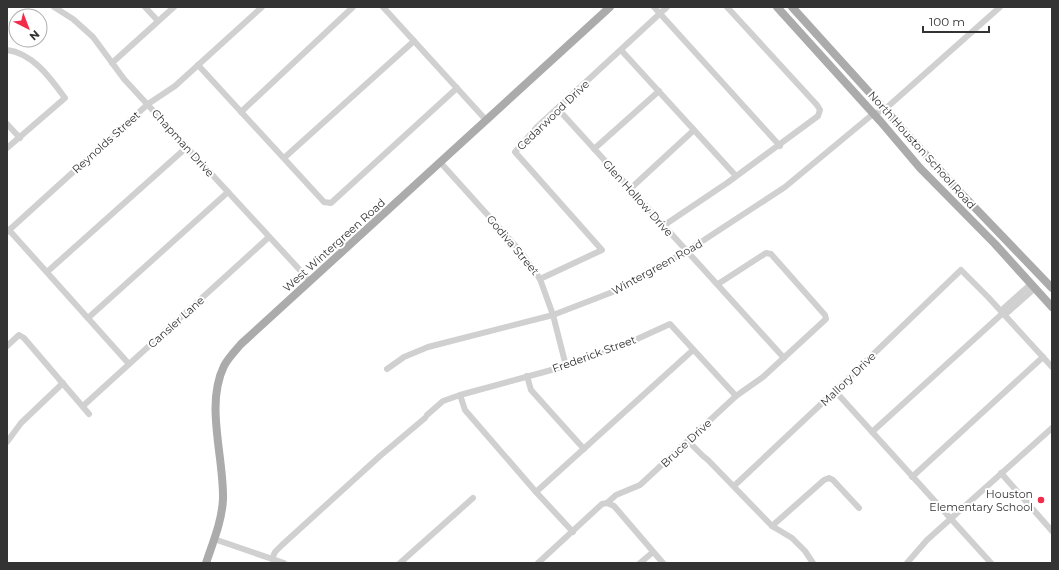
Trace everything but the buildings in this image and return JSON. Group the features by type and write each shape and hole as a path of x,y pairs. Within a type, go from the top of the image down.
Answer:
{"main road":[{"name":"West Wintergreen Road","path":"206,563 220,520 223,498 216,406 218,386 222,371 229,357 241,344 610,7"},
{"name":"North Houston School Road","path":"777,7 874,114 920,168 1052,307"},
{"name":"North Houston School Road","path":"792,7 955,187 1052,288"},
{"path":"1033,286 1042,277"}],"street":[{"name":"Chapman Drive","path":"54,7 82,26 148,104 310,281"},
{"path":"145,7 158,21"},
{"path":"112,63 174,7"},
{"name":"Reynolds Street","path":"8,231 148,104 176,86 262,7"},
{"path":"241,112 353,7"},
{"path":"383,7 486,120"},
{"path":"654,7 780,146"},
{"name":"Cedarwood Drive","path":"540,278 602,250 514,152 537,127 667,7"},
{"path":"663,226 703,201 780,146 818,116 820,110 727,7"},
{"path":"874,114 884,110 1000,7"},
{"path":"284,158 414,41"},
{"path":"7,50 19,54 39,66 45,71 65,98 7,148"},
{"path":"621,50 736,176"},
{"path":"198,65 324,202 331,203 457,88"},
{"path":"594,149 659,91"},
{"name":"Glen Hollow Drive","path":"558,109 784,358"},
{"name":"Wintergreen Road","path":"387,369 404,357 428,347 553,315 636,281 686,251 785,187 874,114"},
{"path":"7,124 20,138"},
{"path":"630,189 694,130"},
{"path":"47,272 187,147"},
{"name":"Godiva Street","path":"440,162 521,252 540,278 553,315 566,366"},
{"path":"88,318 228,192"},
{"path":"8,231 47,272 129,364"},
{"name":"Cansler Lane","path":"83,406 269,237"},
{"name":"Bruce Drive","path":"538,563 573,532 598,507 607,503 616,495 640,485 736,396 751,387 826,319 825,315 771,254 766,252 718,284"},
{"name":"Mallory Drive","path":"734,486 961,270 1003,313"},
{"path":"872,432 1003,313 1004,308 1033,286"},
{"path":"1003,313 1052,367"},
{"name":"Frederick Street","path":"272,559 275,552 282,545 442,401 526,376 566,366 624,345 670,324 736,396"},
{"path":"7,346 18,335 24,338 89,414"},
{"path":"536,492 693,350"},
{"path":"912,477 1043,357"},
{"path":"526,376 532,390 584,449"},
{"path":"7,442 21,423 63,383"},
{"path":"835,391 991,563"},
{"path":"460,395 465,410 573,532"},
{"path":"907,563 927,540 1052,428"},
{"path":"688,441 772,526 792,538 806,551 813,563"},
{"path":"1002,473 1052,531"},
{"path":"772,526 824,480 829,478 833,480 858,508"},
{"path":"400,563 473,498"},
{"path":"607,503 614,506 663,563"},
{"path":"214,539 284,563"},
{"path":"640,563 653,552"}],"place":[{"name":"Houston Elementary School","path":"1041,500"}]}
